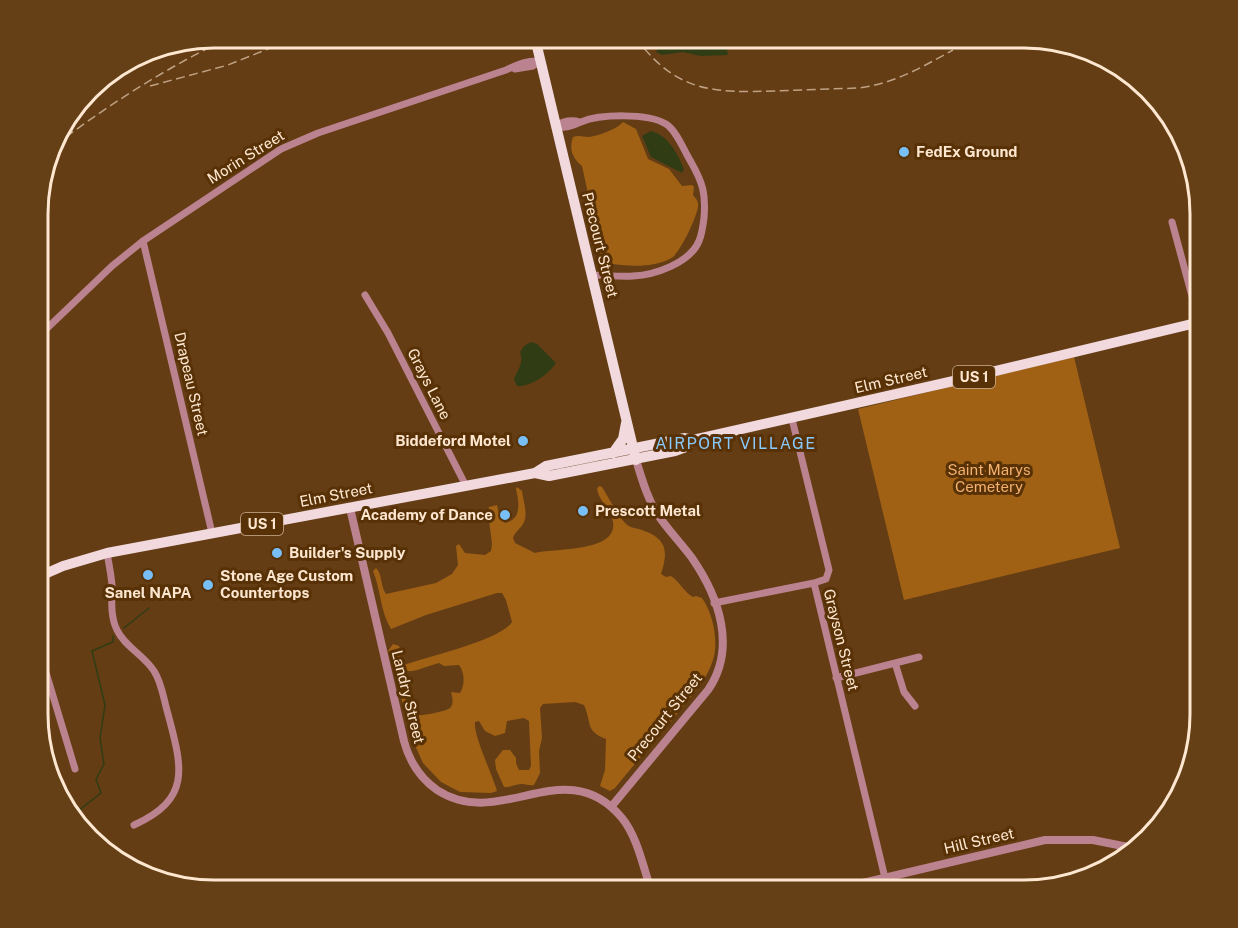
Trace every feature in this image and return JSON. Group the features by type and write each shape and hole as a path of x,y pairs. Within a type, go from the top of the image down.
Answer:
{"main road":[{"name":"Precourt Street","path":"537,48 634,455"},
{"name":"Elm Street","path":"535,473 549,476 634,455 685,438 693,440 792,418 1190,324"},
{"path":"613,453 622,439 626,420"},
{"name":"Elm Street","path":"48,573 107,553 535,473 546,466 613,453 634,455"}],"street":[{"name":"Morin Street","path":"48,327 112,266 143,241 264,160 293,144 318,133 531,60 540,60"},
{"path":"555,126 563,121 580,122 626,116 653,119 666,124 674,132 699,175 705,194 699,240 686,257 643,275 592,275"},
{"path":"1172,222 1190,286"},
{"name":"Drapeau Street","path":"143,241 212,533"},
{"name":"Grays Lane","path":"365,295 385,327 466,486"},
{"name":"Grayson Street","path":"792,418 829,573 824,580 814,583 885,878"},
{"name":"Precourt Street","path":"611,807 703,696 722,662 724,644 721,622 700,571 655,510 644,487 634,455"},
{"name":"Landry Street","path":"350,508 404,741 410,759 422,777 442,793 466,802 492,803 562,789 587,794 611,807 631,832 648,880"},
{"path":"107,553 111,575 112,611 116,628 130,647 155,672 179,759 178,780 168,802 155,815 134,825"},
{"path":"714,603 814,583"},
{"path":"836,678 919,657"},
{"path":"895,663 904,692 915,706"},
{"path":"48,679 75,769"},
{"name":"Hill Street","path":"876,880 1051,840 1093,840 1125,846"}],"green space":[{"path":"623,122 636,129 648,159 669,169 682,186 692,185 694,187 693,195 698,202 696,214 681,247 673,257 650,265 633,266 609,263 604,260 595,247 593,229 587,212 589,198 582,166 572,153 573,137 597,135 612,130"},
{"name":"Saint Marys Cemetery","path":"1074,357 1120,548 904,600 858,409"},
{"path":"599,486 602,487 625,523 651,534 661,542 665,559 661,574 666,577 671,576 690,595 702,598 706,604 715,636 715,653 710,667 690,699 615,788 610,791 600,786 605,770 606,739 595,733 590,726 584,705 575,702 543,704 540,708 542,738 539,751 540,773 534,785 521,784 504,787 496,769 495,760 503,750 510,750 516,758 519,770 529,770 531,766 529,721 524,718 507,721 505,733 495,736 485,731 479,721 475,722 480,746 497,791 491,793 460,792 441,782 423,763 413,741 400,693 402,686 412,716 449,709 452,703 451,692 460,693 463,686 461,668 459,665 444,666 439,663 415,671 404,670 399,667 388,651 393,644 399,646 401,652 399,660 404,665 494,635 512,622 506,600 502,593 497,593 426,615 391,629 373,571 376,568 378,571 386,594 436,583 452,574 458,565 456,546 459,544 465,553 485,555 491,551 492,544 489,507 497,505 500,519 505,523 510,521 518,510 517,487 522,491 526,515 523,524 513,538 515,543 535,553 595,544 612,532 613,522 598,493"}],"shaded area":[{"path":"658,48 726,48 728,55 701,56 683,52 662,55 656,52"},
{"path":"651,131 657,133 672,146 684,169 682,173 651,157 642,136"},
{"path":"531,342 537,344 556,363 539,379 517,386 514,379 521,363 520,352"}],"waterway":[{"path":"124,628 149,608"},
{"path":"79,810 101,793 96,779 104,764 100,738 105,705 92,651 113,642 113,636"}],"railway":[{"path":"68,136 139,87 209,48"},
{"path":"150,86 228,65 270,48"},
{"path":"644,48 666,69 681,79 697,86 732,91 871,86 907,74 953,50"}],"place":[{"name":"FedEx Ground","path":"904,152"},
{"name":"Biddeford Motel","path":"523,441"},
{"name":"Prescott Metal","path":"583,511"},
{"name":"Academy of Dance","path":"505,515"},
{"name":"Builder's Supply","path":"277,553"},
{"name":"Sanel NAPA","path":"148,575"},
{"name":"Stone Age Custom Countertops","path":"208,585"}],"district":[{"name":"AIRPORT VILLAGE","path":"736,443"}]}
